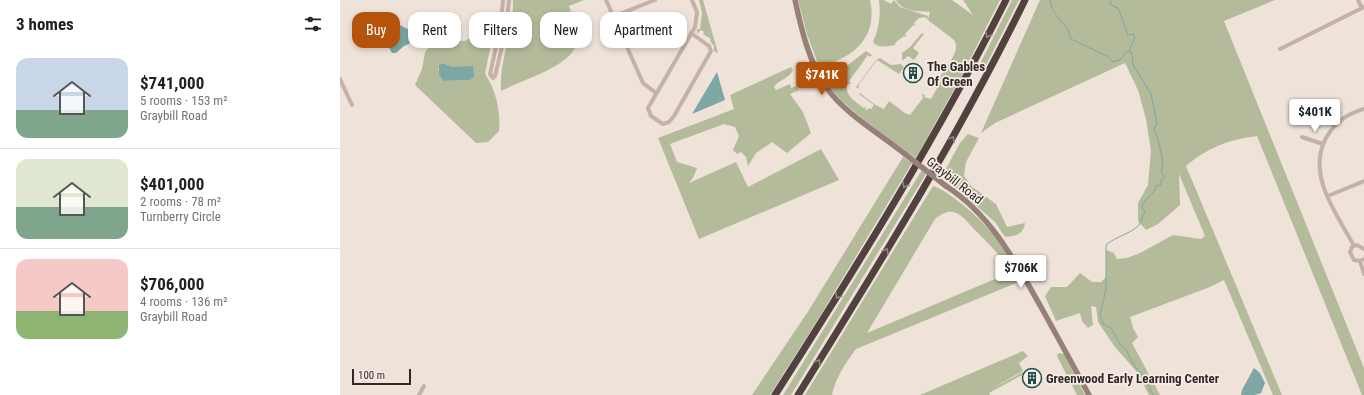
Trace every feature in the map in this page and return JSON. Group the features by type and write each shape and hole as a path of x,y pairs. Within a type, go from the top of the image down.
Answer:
{"highway":[{"path":"775,395 833,304 921,158 1006,0"},
{"path":"798,395 926,185 968,111 1025,0"}],"street":[{"path":"503,0 501,29 490,74 492,78 496,76 506,30 509,0"},
{"path":"606,0 610,12"},
{"path":"625,12 656,0"},
{"path":"691,33 709,46 711,51 669,122 663,124 650,116 648,108 696,23 697,12 692,0"},
{"name":"Graybill Road","path":"795,0 815,66 826,87 844,107 970,205 1001,238 1019,266 1089,395"},
{"path":"1280,49 1363,8 1358,0"},
{"path":"627,48 643,83 656,93"},
{"path":"340,79 352,105"},
{"path":"1354,246 1328,196 1322,182 1319,168 1323,144 1337,123 1349,114 1364,109"},
{"path":"1302,137 1323,144"},
{"path":"1328,196 1364,181"},
{"path":"1354,246 1364,248"},
{"path":"1354,246 1351,250 1351,255 1354,260 1362,260 1364,274"},
{"path":"419,395 424,386"}],"green space":[{"path":"513,0 584,0 569,6 571,12 540,12 540,48 574,48 572,53 554,67 501,91 502,68 506,48 532,48 532,12 513,11"},
{"path":"699,0 703,0 718,53 714,51 714,46 710,41 711,39 703,34 704,32 701,30 697,34 697,29 700,29 702,13"},
{"path":"798,0 870,0 872,13 871,24 862,43 845,57 824,65 822,63 821,65 818,64 807,34"},
{"path":"879,0 884,0 891,4 894,0 900,7 928,16 927,20 925,17 919,18 914,23 916,26 913,25 905,34 907,37 904,36 896,42 895,45 878,46 873,42 879,22"},
{"path":"896,0 952,0 973,15 963,0 1000,0 962,75 916,158 848,107 828,84 825,75 848,65 866,51 872,55 870,57 868,55 849,81 851,84 847,84 849,95 864,108 867,106 865,109 871,109 874,105 859,94 860,93 874,104 884,109 889,101 910,115 923,98 922,94 925,95 924,97 931,99 941,81 939,79 954,55 956,44 954,40 928,20 930,12 906,9"},
{"path":"1012,0 1019,0 984,69 981,68 979,66"},
{"path":"1040,0 1275,0 1224,21 1364,368 1364,395 1362,395 1257,136 1237,139 1219,145 1202,154 1186,166 1282,395 1273,395 1224,280 1210,287 1130,317 1133,328 1138,337 1132,343 1160,395 1149,395 1137,372 1115,347 1098,322 1096,307 1091,306 1093,325 1088,328 1082,321 1080,313 1056,321 1045,296 1051,287 1067,287 1080,273 1092,282 1101,282 1106,277 1106,250 1114,253 1117,259 1127,258 1140,253 1173,235 1201,239 1205,236 1179,174 1180,205 1158,224 1146,230 1138,221 1138,203 1148,185 1151,151 1146,119 1138,90 1125,63 995,123 981,133"},
{"path":"922,33 924,34 913,48 919,53 914,60 908,56 902,61 902,53 910,47"},
{"path":"469,39 469,48 490,48 485,74 489,80 497,101 499,131 488,142 476,143 415,85 422,69 425,52 429,48 461,48 461,41 465,41","holes":["443,63 452,67 460,67 474,77 470,80 443,81 438,69"]},
{"path":"880,58 891,65 901,64 904,67 899,74 877,60 859,84 858,89 856,87 876,60"},
{"path":"791,67 793,70 791,73 774,87 776,90 790,84 791,88 796,86 799,90 790,94 803,112 811,133 787,153 772,142 756,153 748,166 746,157 741,152 737,154 733,150 739,136 735,127 724,124 670,144 677,162 697,168 689,183 736,162 748,187 821,149 839,180 699,239 658,138 734,109 730,95"},
{"path":"968,134 979,138 966,162 964,176 971,186 996,204 1007,227 1025,223 1023,230 1018,234 1005,237 995,222 942,176 960,143"},
{"path":"903,157 912,163 820,316 770,395 752,395 809,310"},
{"path":"922,170 926,174 791,395 783,395"},
{"path":"933,186 942,190 964,206 988,228 1005,249 1008,257 1002,259 963,217 953,212 942,214 935,219 867,333 1014,271 1021,274 1023,279 856,349 841,371 832,395 805,395"},
{"path":"1023,351 1028,356 1019,363 1023,371 988,391 1023,372 1024,374 989,393 990,395 920,395"},
{"path":"1059,353 1064,354 1085,395 1077,395 1058,358 1057,355"}],"water":[{"path":"400,25 408,29 408,44 396,53 392,53 389,48 400,48"},
{"path":"443,63 452,67 473,66 474,77 470,80 443,81 439,74 439,65"},
{"path":"717,72 725,100 692,114"},
{"path":"1254,368 1260,373 1265,383 1261,393 1255,395 1241,395 1242,390"}],"waterway":[{"path":"1050,0 1054,12 1067,28 1071,39 1109,57 1113,62 1120,60 1127,51 1131,52 1133,58 1132,63 1151,94 1157,124 1154,128 1162,156 1161,171 1165,178 1161,180 1161,185 1156,186 1154,192 1143,204 1142,207 1145,211 1139,225 1132,231 1114,239 1106,245 1106,289 1100,315 1103,324 1111,328 1120,344 1126,350 1135,367 1143,375 1153,395"},
{"path":"1111,0 1110,5 1118,8 1128,35 1133,34 1135,37 1129,51"}],"place":[{"name":"The Gables Of Green","path":"913,73"},
{"name":"Greenwood Early Learning Center","path":"1032,378"}]}
